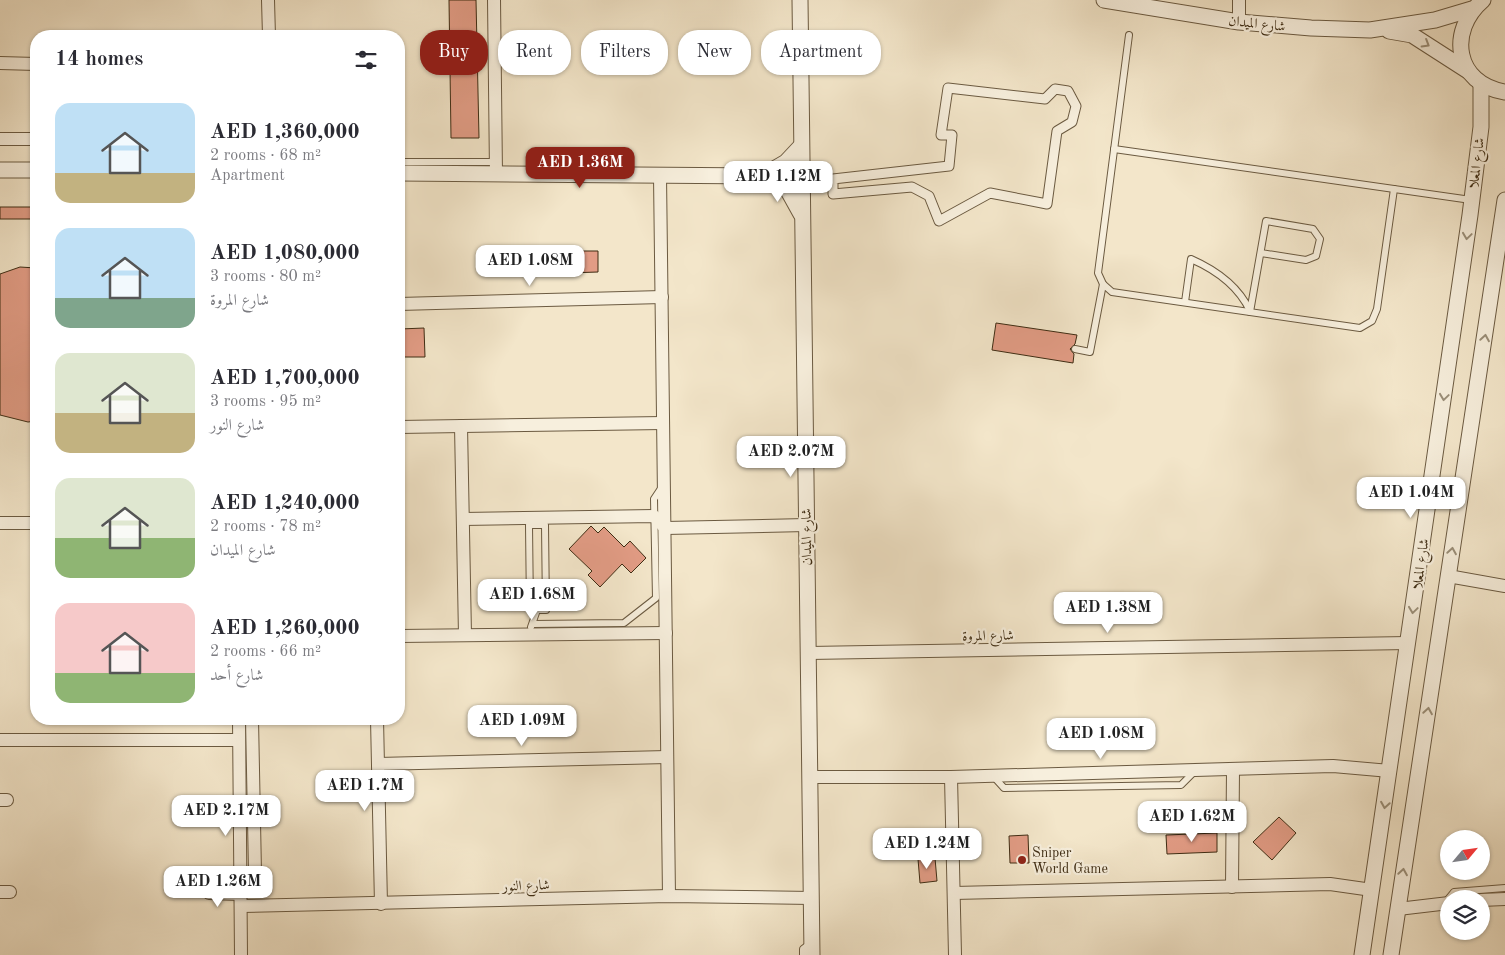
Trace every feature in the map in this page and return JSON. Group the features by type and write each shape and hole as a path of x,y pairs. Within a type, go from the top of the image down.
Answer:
{"street":[{"path":"268,0 269,30"},
{"path":"494,0 496,167"},
{"name":"شارع الميدان","path":"800,0 800,146 804,219 812,948"},
{"name":"شارع الميدان","path":"1104,0 1238,22 1311,28 1380,29 1412,35 1470,72"},
{"path":"1238,22 1239,0"},
{"path":"1478,5 1464,24 1460,40 1462,57 1470,72 1481,84 1495,91 1505,92"},
{"name":"شارع الميدان","path":"1380,29 1435,20 1478,5"},
{"path":"0,63 30,64"},
{"name":"شارع المعلا","path":"1362,955 1472,200 1481,127 1481,84"},
{"path":"948,88 1045,99 1055,89 1068,91 1076,106 1072,122 1057,131 1047,204 990,193 939,221 929,196 912,188 833,194 833,179 949,166 952,135 941,135 948,88"},
{"path":"0,139 30,139"},
{"path":"762,176 786,162 800,146"},
{"path":"405,173 496,167 660,176 762,176 786,187 804,219"},
{"path":"0,170 30,170"},
{"path":"660,176 669,896"},
{"path":"1391,955 1505,200"},
{"path":"405,304 662,297"},
{"path":"405,427 664,423"},
{"path":"462,426 465,635"},
{"path":"463,519 654,516 665,528 806,524"},
{"path":"0,523 30,523"},
{"path":"1448,576 1505,586"},
{"path":"405,636 465,635 531,629 666,633"},
{"name":"شارع المروة","path":"809,653 1408,643"},
{"path":"239,725 241,955"},
{"path":"240,894 255,872 252,725"},
{"path":"377,725 381,904"},
{"path":"0,740 239,740"},
{"path":"378,764 667,757"},
{"path":"810,778 951,777 1333,766 1390,771"},
{"path":"1232,887 1233,770"},
{"path":"951,777 955,955"},
{"path":"207,803 239,802"},
{"path":"954,894 1330,884 1372,890"},
{"name":"شارع النور","path":"209,893 381,904 669,896 812,898"},
{"path":"1490,899 1505,898"},
{"path":"1398,909 1440,904"}],"lane":[{"path":"1130,35 1098,273 1103,284 1112,292 1360,328 1372,321 1377,310 1394,189"},
{"path":"1114,149 1472,200"},
{"path":"405,162 496,167"},
{"path":"1250,312 1266,221 1313,229 1320,239 1316,256 1306,260 1261,253"},
{"path":"1185,302 1191,258 1216,270 1244,298 1250,312"},
{"path":"1075,349 1090,352 1103,284"},
{"path":"538,610 531,629 624,623 656,598 654,499 664,484"},
{"path":"545,525 546,610 538,610 530,610 529,526 545,525"},
{"path":"1480,890 1505,888"},
{"path":"803,955 803,949 812,948"}],"building":[{"path":"449,0 476,0 477,30 449,30"},
{"path":"450,75 478,75 479,138 451,138"},
{"path":"0,207 30,207 30,219 0,219"},
{"path":"567,251 598,251 598,272 567,273"},
{"path":"20,267 30,268 30,422 0,415 0,274"},
{"path":"996,323 1077,335 1075,344 1070,349 1074,354 1073,363 992,350"},
{"path":"424,328 425,357 405,357 405,329"},
{"path":"591,526 598,533 604,527 624,547 630,541 646,558 631,573 622,564 600,587 588,575 592,571 569,549"},
{"path":"1279,817 1296,833 1272,860 1253,842"},
{"path":"1217,833 1217,852 1167,854 1166,835"},
{"path":"1028,835 1029,863 1010,863 1009,836"},
{"path":"935,858 937,881 920,883 918,859"}],"place":[{"name":"Sniper World Game","path":"1022,860"}]}
